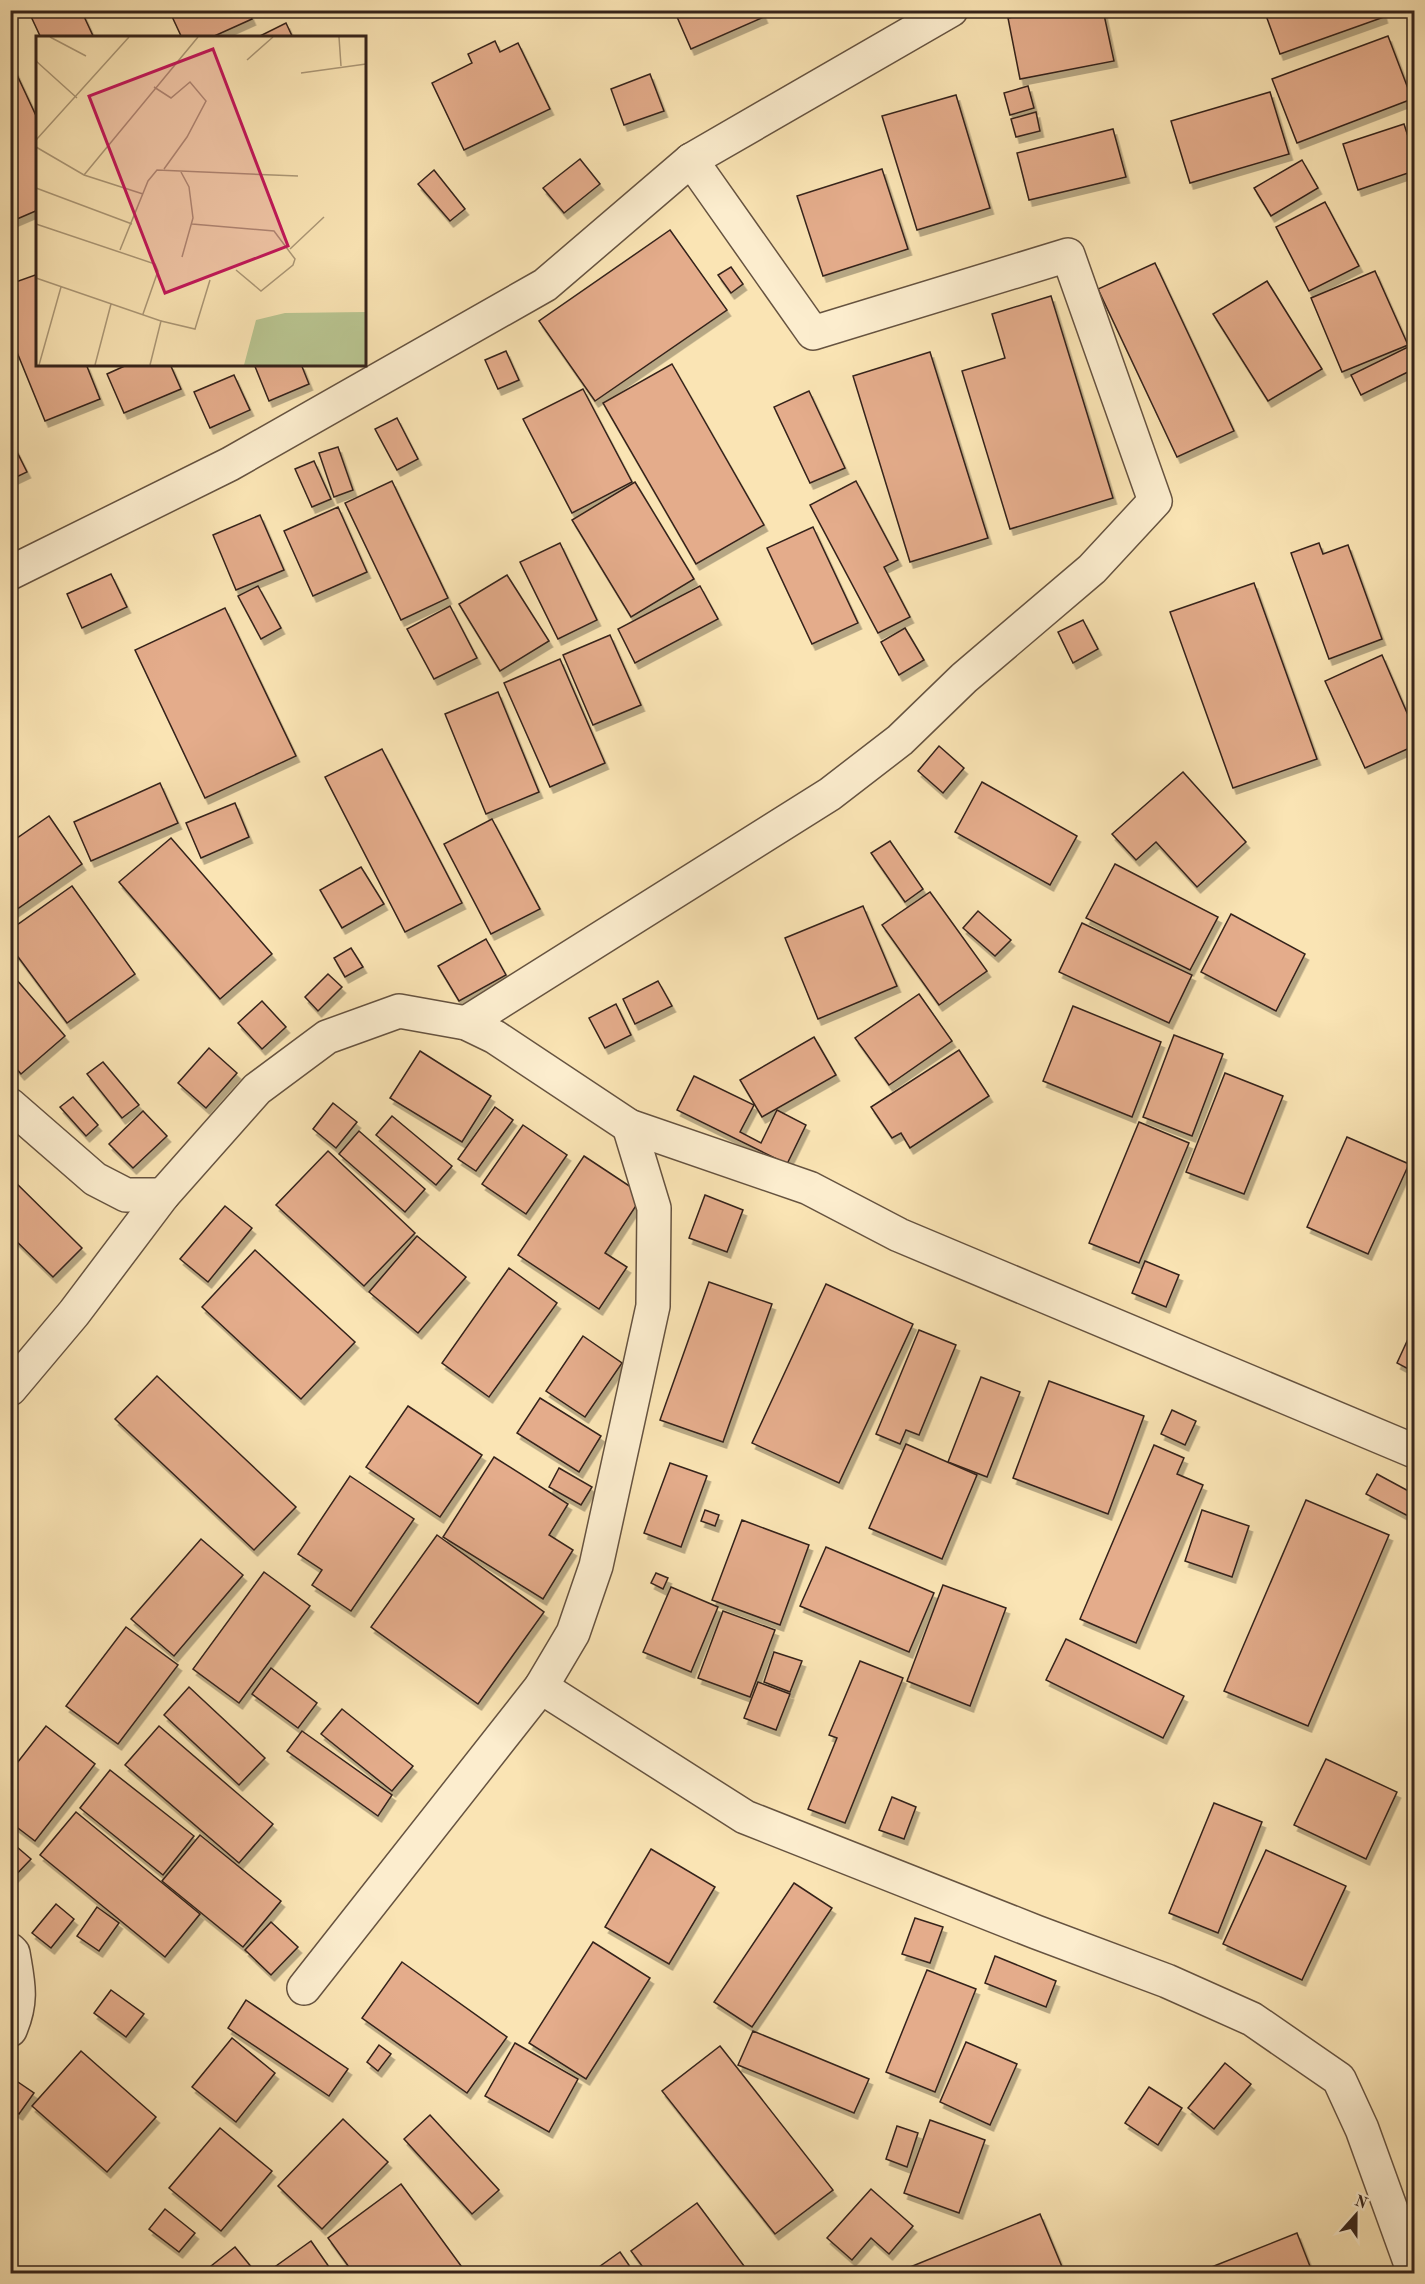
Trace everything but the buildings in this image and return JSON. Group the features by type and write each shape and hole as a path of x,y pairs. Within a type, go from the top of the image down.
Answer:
{"street":[{"path":"10,573 230,464 545,285 691,160 951,10"},
{"path":"466,1023 830,794 900,740 964,678 1092,569 1155,501 1068,255 813,333 691,160"},
{"path":"10,1389 74,1313 163,1195 257,1089 327,1037 399,1011 466,1023 495,1036 629,1126 809,1188 899,1235 1414,1451"},
{"path":"10,1105 96,1179 126,1195 163,1195"},
{"path":"304,1988 541,1687 573,1633 596,1566 653,1306 654,1208 629,1126"},
{"path":"541,1687 745,1817 1167,1981 1252,2019 1339,2079 1362,2129 1414,2273"},
{"path":"10,1950 13,1953 19,1987 19,2008 10,2030"}]}
